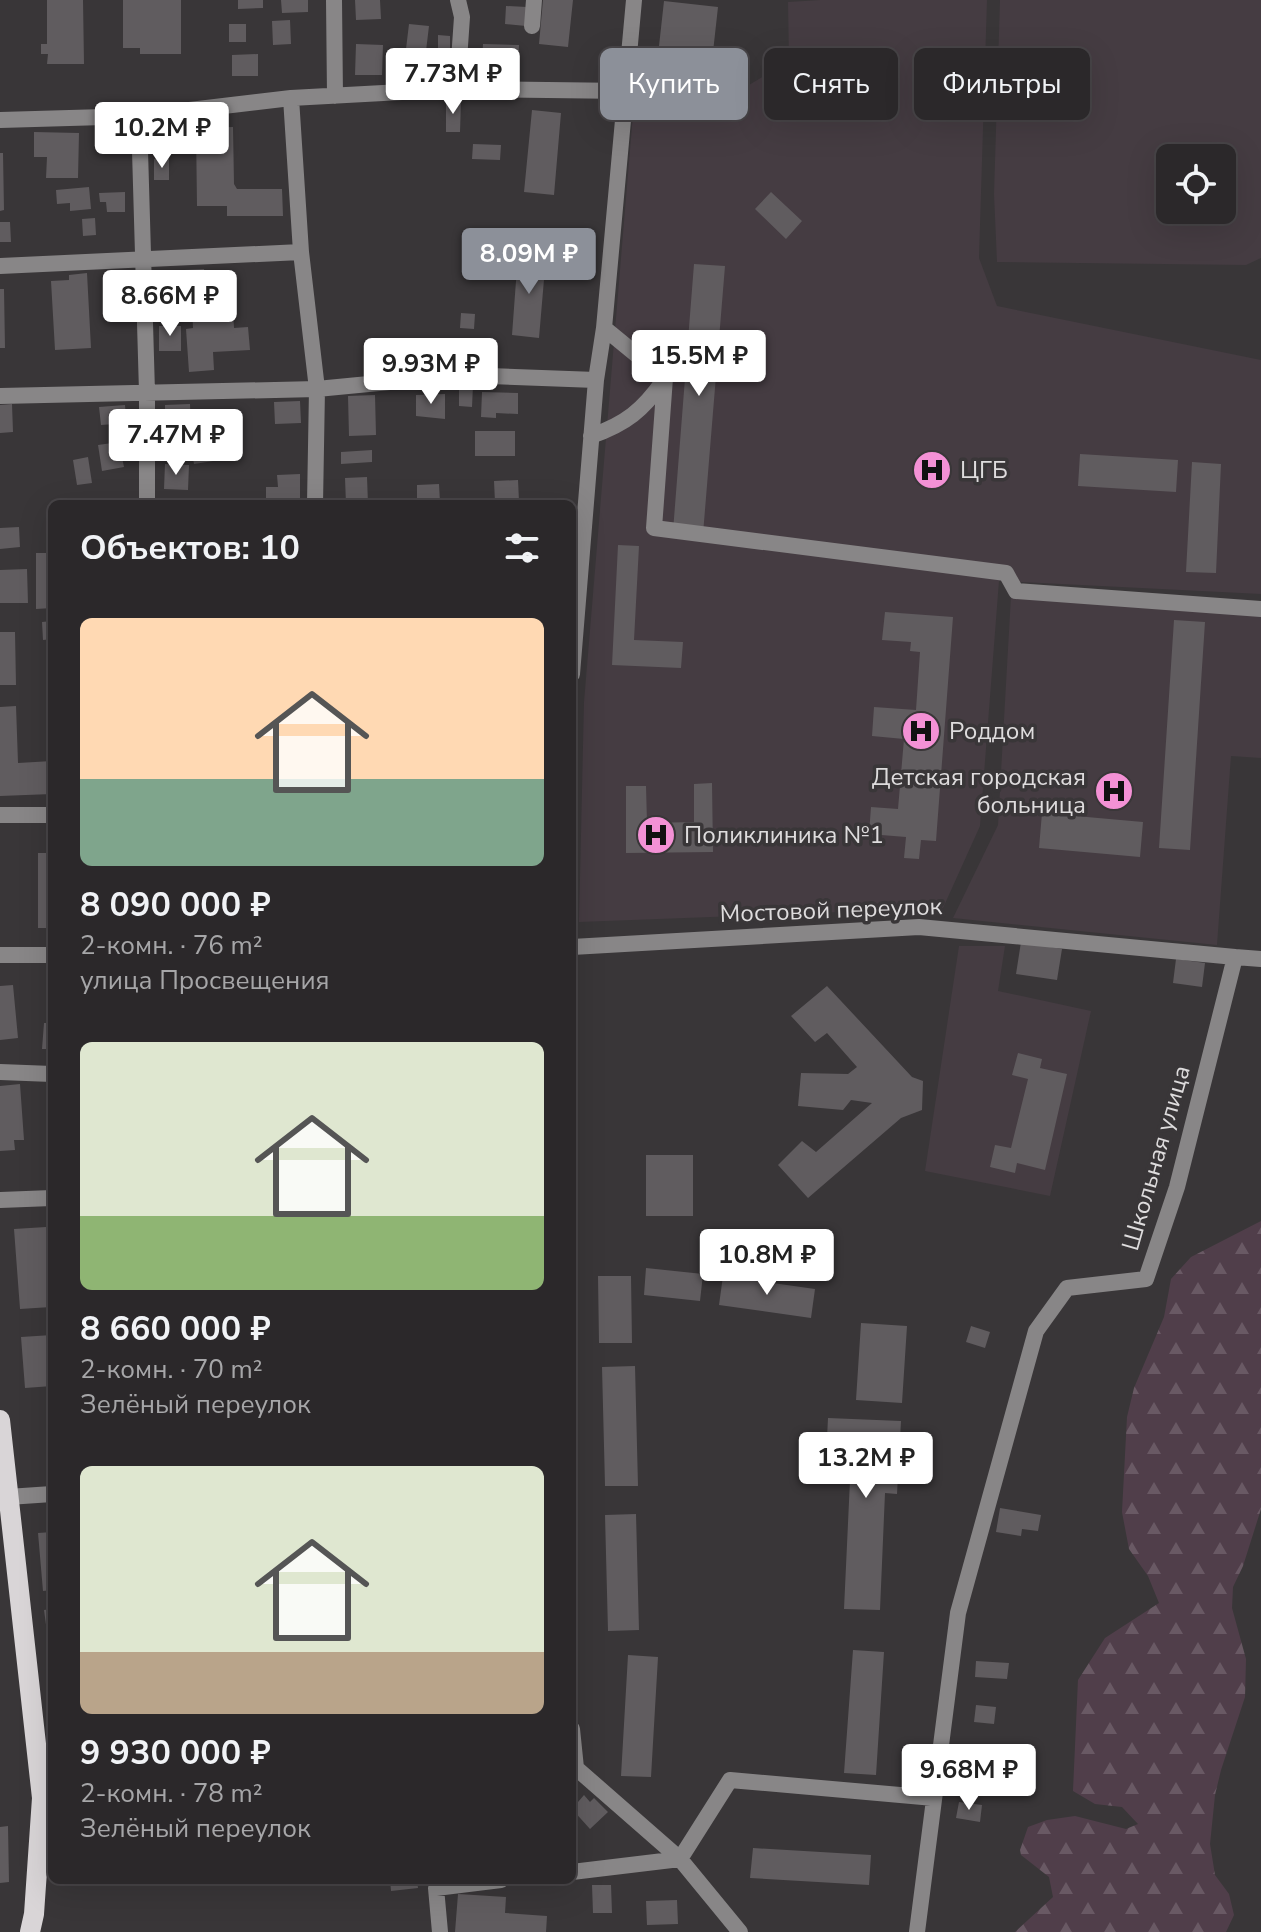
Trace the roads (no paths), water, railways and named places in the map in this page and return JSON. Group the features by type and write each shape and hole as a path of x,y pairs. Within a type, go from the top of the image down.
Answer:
{"main road":[{"path":"0,1420 42,1798 30,1932"}],"street":[{"path":"334,0 335,96"},
{"path":"457,89 462,17 458,0"},
{"path":"532,26 534,0"},
{"path":"630,48 634,0"},
{"path":"0,120 139,116 291,98 457,89 600,91"},
{"path":"291,98 301,252 317,389 315,500"},
{"path":"139,116 147,500"},
{"path":"576,624 596,380 604,328 623,120"},
{"path":"0,266 301,252"},
{"path":"604,328 665,378"},
{"path":"0,396 317,389 462,375 596,380"},
{"path":"591,436 617,427 649,401 665,378"},
{"path":"665,378 654,528 1006,573 1016,591 1261,609"},
{"path":"0,815 48,815"},
{"name":"Мостовой переулок","path":"576,947 919,927 1235,957"},
{"path":"0,955 48,955"},
{"path":"1235,957 1261,959"},
{"name":"Школьная улица","path":"917,1932 958,1613 1036,1331 1067,1288 1146,1279 1177,1187 1235,957"},
{"path":"0,1072 48,1074"},
{"path":"0,1200 48,1198"},
{"path":"8,1497 48,1494"},
{"path":"576,1768 680,1859 740,1932"},
{"path":"680,1859 730,1780 934,1798"},
{"path":"576,1872 680,1859"},
{"path":"440,1932 436,1888 468,1884"}],"place":[{"name":"ЦГБ","path":"932,470"},
{"name":"Роддом","path":"921,731"},
{"name":"Детская городская больница","path":"1114,791"},
{"name":"Поликлиника №1","path":"656,835"}]}
